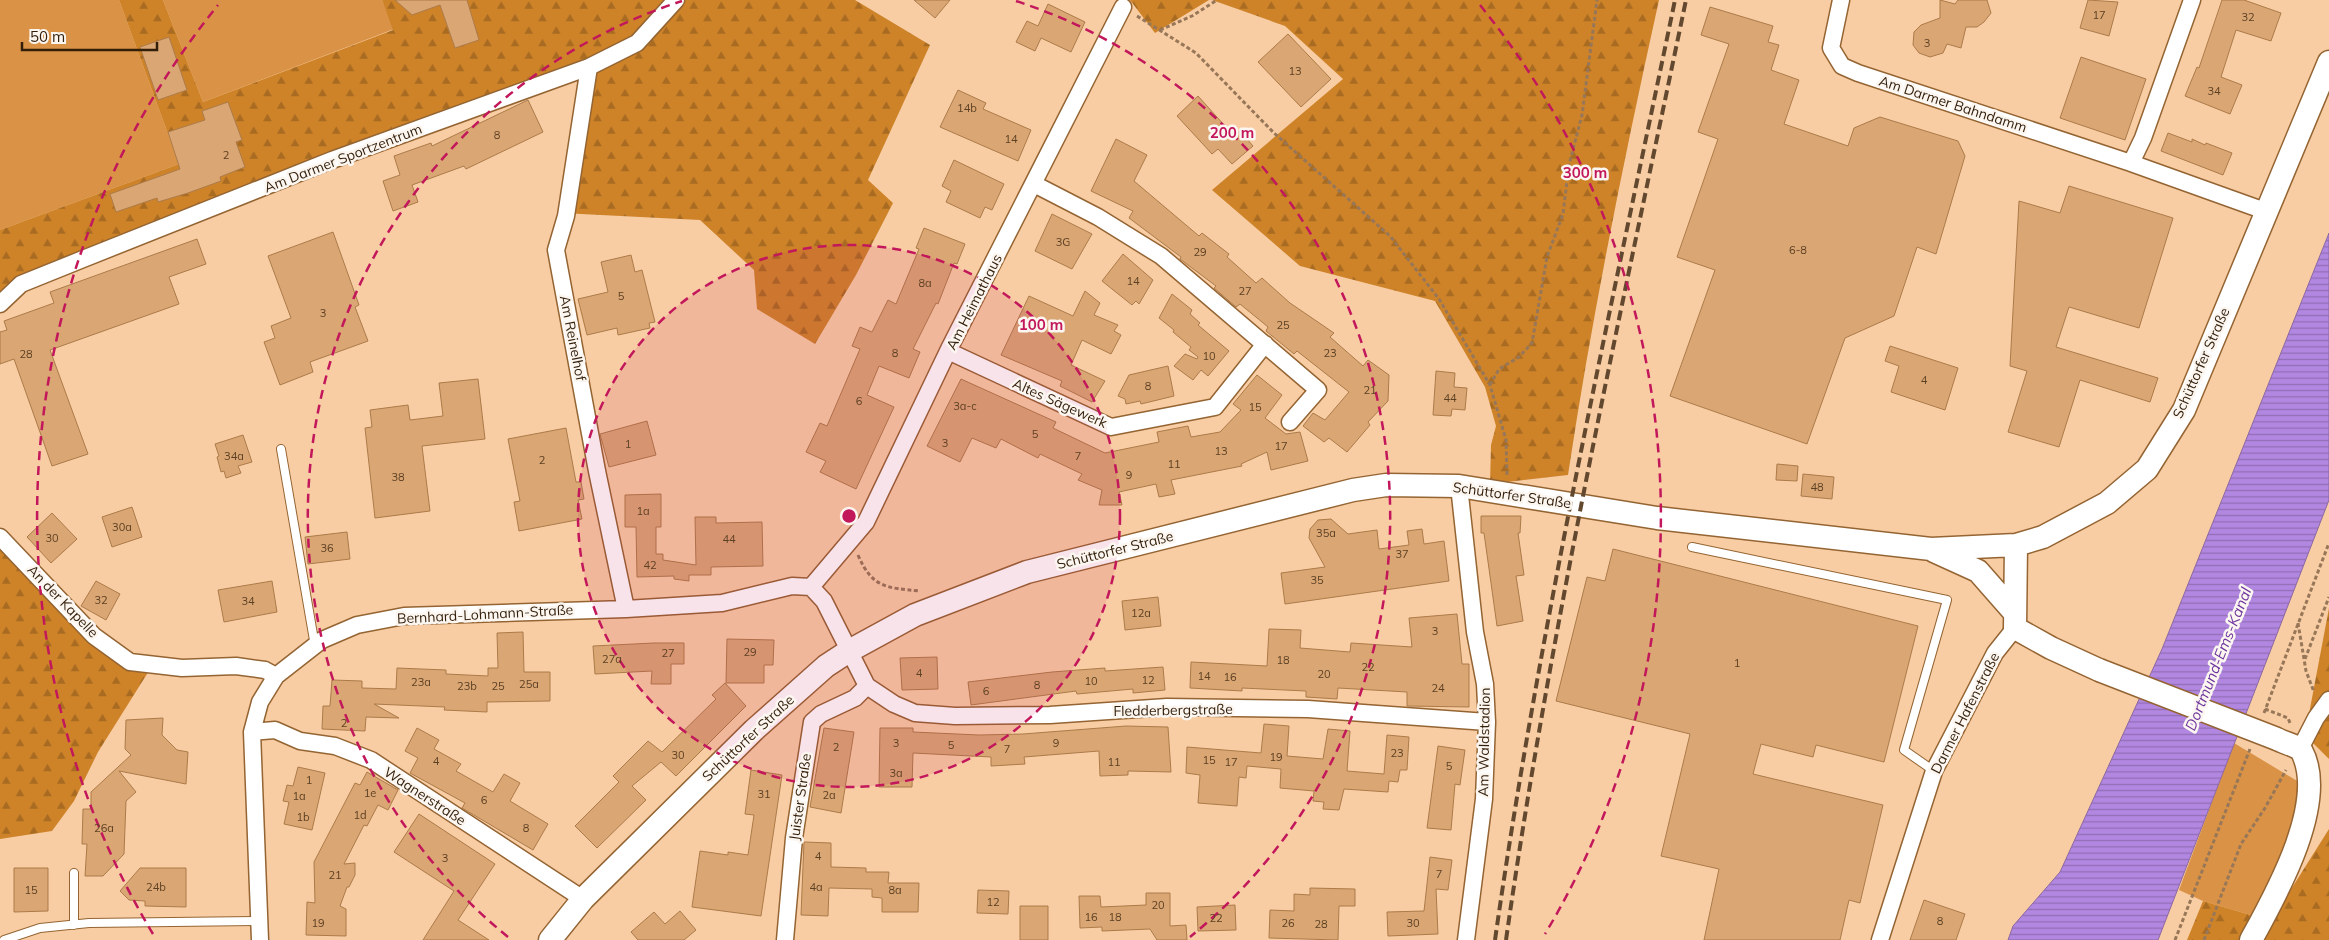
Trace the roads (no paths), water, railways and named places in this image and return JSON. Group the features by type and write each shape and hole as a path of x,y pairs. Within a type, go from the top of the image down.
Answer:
{"main road":[{"name":"Schüttorfer Straße","path":"550,940 584,899 754,730 826,666 849,651 915,616 954,599 1027,572 1353,490 1386,485 1459,486 1658,518 1931,549 2016,545 2043,537 2107,504 2147,469 2184,410 2265,211 2329,62"},
{"path":"2015,620 2016,545"},
{"path":"1931,549 1978,572 2015,620 2099,670 2277,739 2300,749 2310,761 2321,790 2321,810 2314,833 2251,940"}],"street":[{"name":"Am Darmer Sportzentrum","path":"0,304 21,284 83,259 332,160 589,67 637,43 676,0"},
{"name":"Am Darmer Bahndamm","path":"1841,0 1831,48 1842,66 1858,74 2131,163 2265,211"},
{"path":"2131,163 2143,138 2192,0"},
{"name":"Am Heimathaus","path":"811,587 852,541 866,522 948,351 1123,7"},
{"name":"Am Reinelhof","path":"589,67 566,216 556,250 597,471 626,609"},
{"path":"1034,184 1098,217 1161,256 1318,390 1290,422"},
{"name":"Altes Sägewerk","path":"948,351 1111,427 1215,407 1265,344"},
{"name":"Am Waldstadion","path":"1459,486 1475,632 1485,684 1487,722 1484,799 1466,940"},
{"name":"An der Kapelle","path":"0,536 94,636 130,662 182,668 236,666 265,670 276,676"},
{"name":"Bernhard-Lohmann-Straße","path":"260,940 252,732 260,702 276,676 315,646 357,625 404,616 626,609 722,603 792,586 811,587"},
{"path":"811,587 824,601 867,686"},
{"name":"Darmer Hafenstraße","path":"1880,940 1934,771 1995,653 2015,620"},
{"name":"Fledderbergstraße","path":"867,686 894,704 914,713 955,716 1050,715 1167,707 1308,709 1487,722"},
{"name":"Juister Straße","path":"785,940 794,838 812,722 821,714 855,698 867,686"},
{"path":"2300,749 2326,704"},
{"name":"Wagnerstraße","path":"252,732 275,730 300,741 335,746 371,760 584,899"}],"lane":[{"path":"281,449 315,646"},
{"path":"1692,547 1947,600 1904,750 1934,771"},
{"path":"74,872 74,925"},
{"path":"4,940 40,928 89,923 260,921"}],"water":[{"name":"Dortmund-Ems-Kanal","path":"2329,233 2329,500 2158,940 2008,940 2013,926 2060,872 2162,649"}],"railway":[{"path":"1495,940 1513,822 1555,586 1601,352 1675,0"},
{"path":"1506,940 1544,704 1588,468 1686,0"}]}
